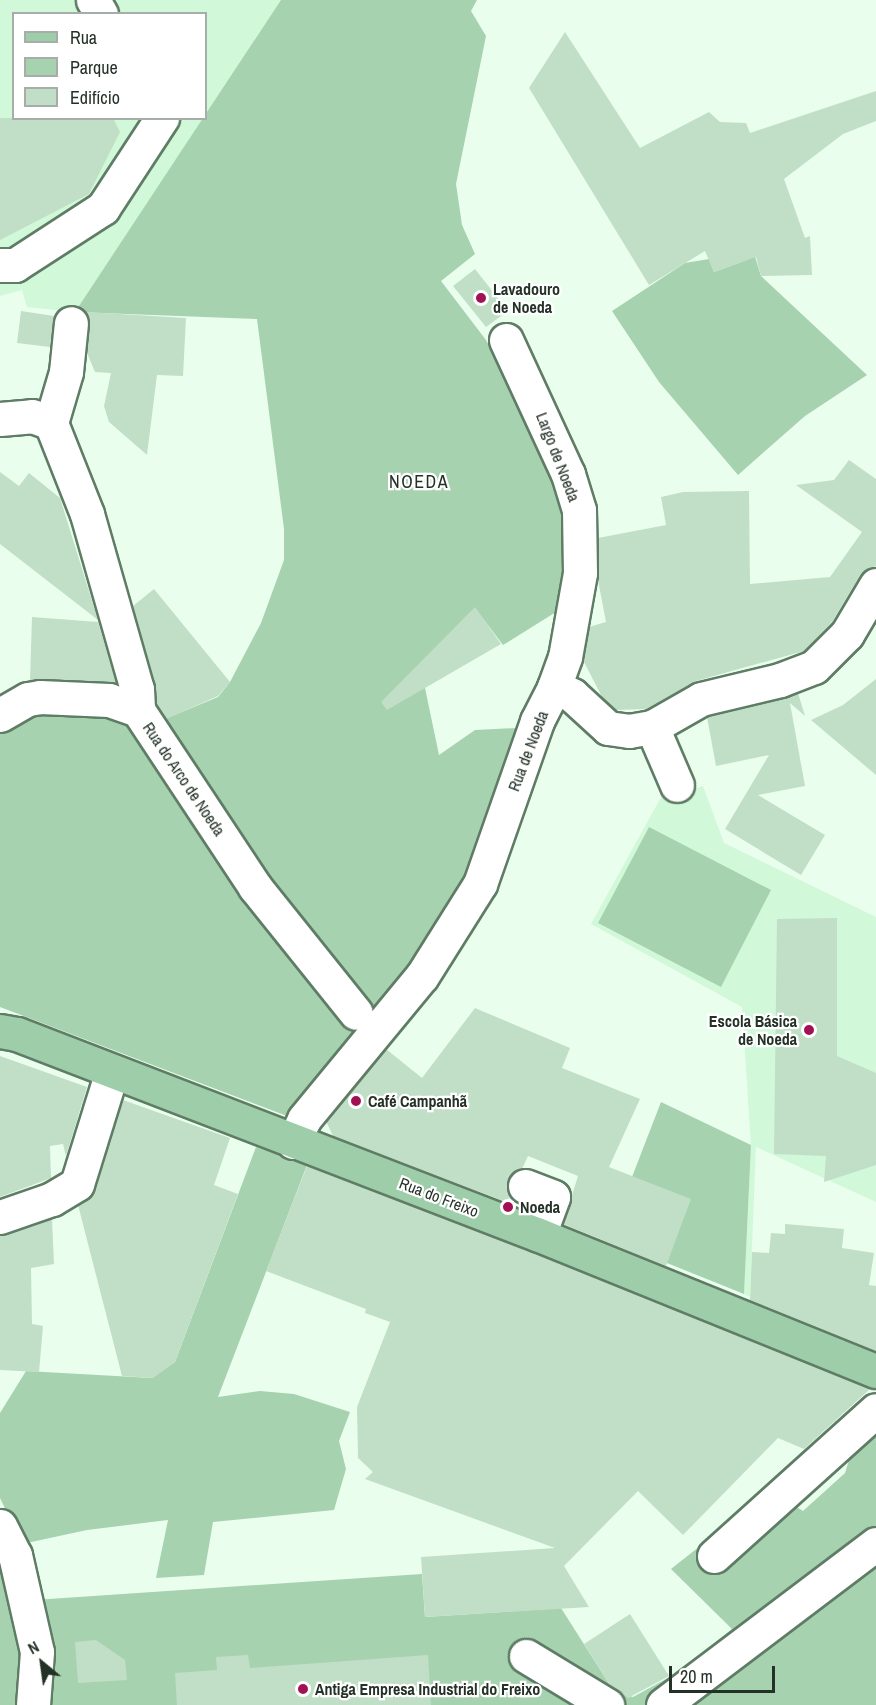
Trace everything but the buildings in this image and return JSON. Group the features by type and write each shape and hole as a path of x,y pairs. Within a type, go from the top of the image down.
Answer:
{"main road":[{"name":"Rua do Freixo","path":"0,1031 112,1071 538,1235 876,1371"}],"street":[{"path":"0,265 15,265 103,208 161,120"},
{"path":"0,419 32,416 51,423 66,372 71,323"},
{"name":"Largo de Noeda","path":"507,340 551,434 579,510 580,573 565,657 554,687"},
{"name":"Rua do Arco de Noeda","path":"51,423 87,514 137,689 138,710 255,887 365,1024"},
{"path":"554,687 572,695 608,728 629,731 652,727 701,699 780,680 814,667 847,634 876,585"},
{"name":"Rua de Noeda","path":"293,1142 304,1119 365,1024 422,976 480,884 537,721 554,687"},
{"path":"0,716 28,699 40,697 109,700 138,710"},
{"path":"652,727 677,785"},
{"path":"0,1217 52,1200 77,1184 112,1071"},
{"path":"525,1186 553,1197 538,1235"},
{"path":"714,1556 876,1410"},
{"path":"0,1526 15,1555 37,1652 33,1705"},
{"path":"663,1705 876,1544"},
{"path":"526,1656 607,1705"}],"shaded area":[{"path":"0,0 281,0 207,113 207,12 12,12 12,120 202,120 75,312 27,307 22,290 0,296"},
{"name":"Escola Básica de Noeda","path":"703,786 724,843 876,917 876,1202 756,1147 750,1297 744,1294 751,1145 742,1007 591,924 660,799"}],"green space":[{"path":"281,0 477,0 471,11 486,36 456,184 462,225 475,254 441,281 486,340 530,418 565,496 567,568 556,612 503,645 475,608 420,664 439,755 475,730 517,728 471,882 380,1009 362,1005 262,881 160,721 218,697 230,682 261,623 284,560 284,529 257,319 75,312 202,120 207,120 207,112"},
{"path":"751,244 761,276 867,375 805,416 738,475 659,382 612,311 685,263 709,259 714,272 744,261"},
{"path":"28,714 103,716 137,724 247,892 359,1034 287,1116 0,1007 0,730"},
{"path":"649,827 771,890 721,987 598,923"},
{"path":"661,1102 751,1145 744,1294 667,1263 632,1177"},
{"path":"256,1147 307,1165 218,1397 260,1391 294,1394 350,1412 339,1441 346,1469 334,1510 213,1522 204,1575 156,1578 168,1520 87,1530 22,1544 0,1498 0,1413 26,1371 152,1378 175,1362"},
{"path":"876,1420 876,1705 43,1705 34,1600 422,1574 425,1617 561,1608 615,1693 633,1697 677,1673 732,1629 671,1569 771,1490 803,1511 845,1473 856,1438"},
{"path":"0,1549 23,1625 23,1705 0,1705"}],"place":[{"name":"Lavadouro de Noeda","path":"481,298"},
{"name":"Escola Básica de Noeda","path":"809,1030"},
{"name":"Café Campanhã","path":"356,1101"},
{"name":"Noeda","path":"508,1207"},
{"name":"Antiga Empresa Industrial do Freixo","path":"303,1689"}],"district":[{"name":"NOEDA","path":"419,482"}]}
